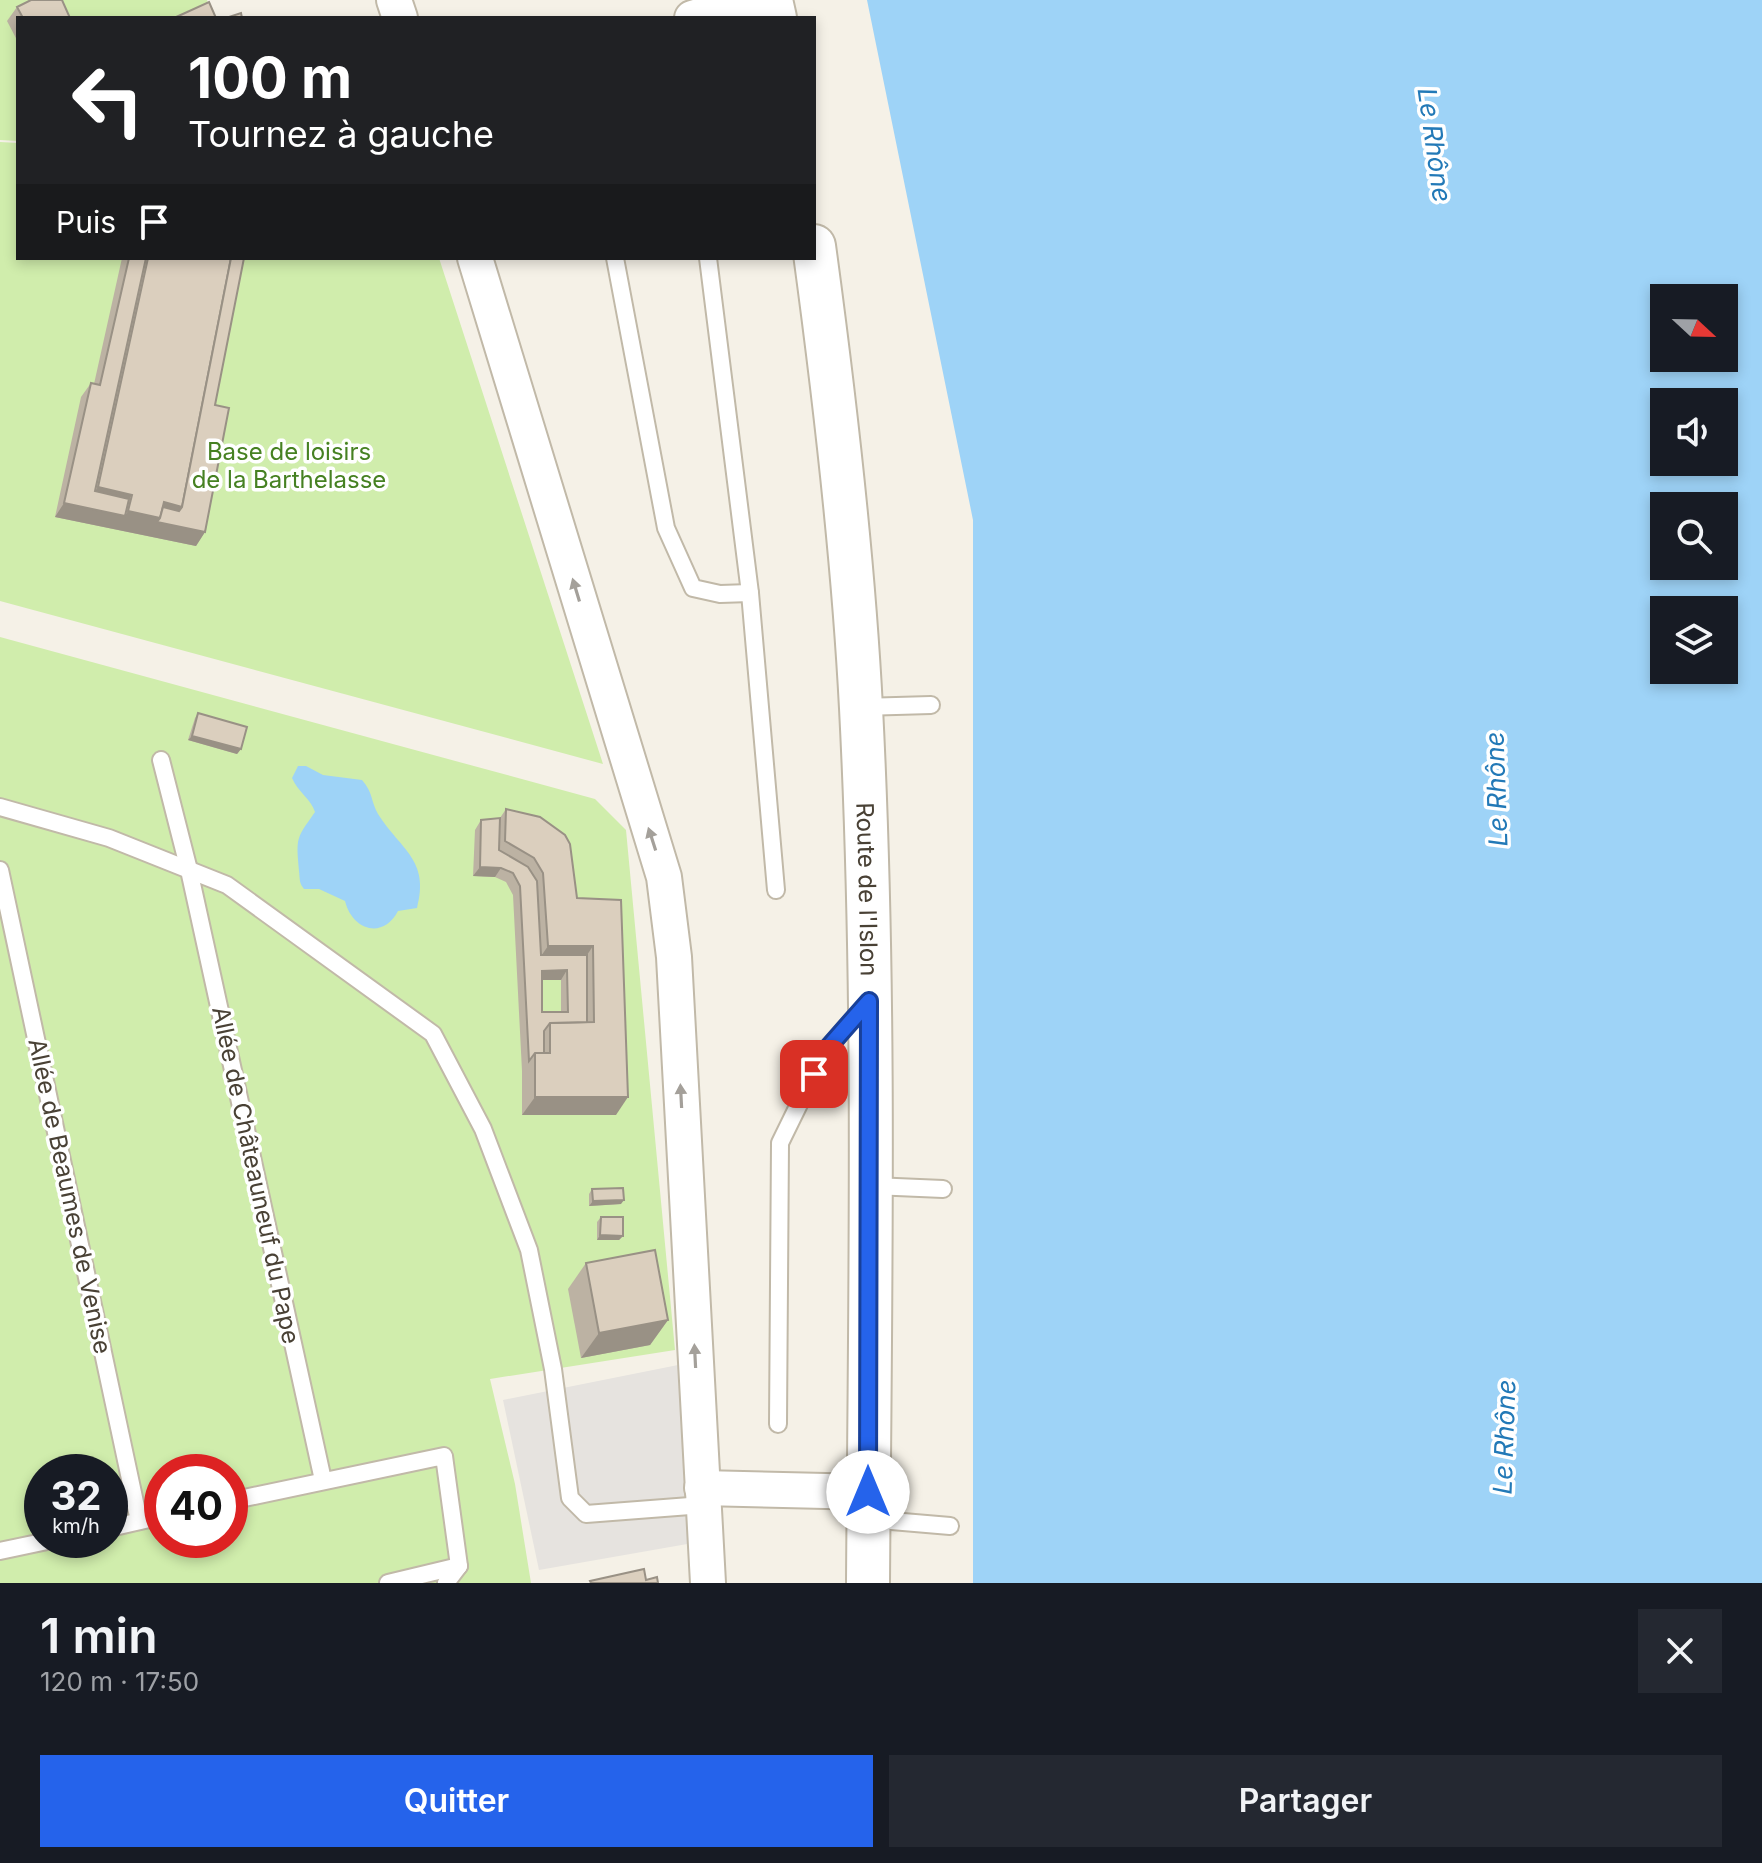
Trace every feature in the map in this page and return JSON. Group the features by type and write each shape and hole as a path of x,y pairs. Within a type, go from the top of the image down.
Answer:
{"street":[{"path":"699,16 753,0"},
{"path":"476,260 664,877 675,973 708,1583"},
{"name":"Route de l'Islon","path":"816,260 839,428 861,707 869,1001 868,1583"},
{"path":"703,1496 868,1506"}],"lane":[{"path":"615,260 666,528 693,588 720,594 750,593"},
{"path":"708,260 750,593 776,890"},
{"path":"861,707 931,705"},
{"name":"Allée de Châteauneuf du Pape","path":"161,760 189,870 323,1480"},
{"path":"0,807 109,838 227,885 433,1034 483,1129 529,1250 553,1369 570,1498 586,1514 703,1496"},
{"name":"Allée de Beaumes de Venise","path":"0,870 139,1521"},
{"path":"778,1424 780,1143 825,1051 869,1001"},
{"path":"870,1186 943,1189"},
{"path":"248,1497 444,1456 459,1566 446,1583"},
{"path":"868,1506 950,1526"},
{"path":"128,1524 144,1520"},
{"path":"0,1551 24,1546"},
{"path":"388,1583 459,1566"}],"green space":[{"path":"0,0 207,0 212,16 16,16 16,141 0,140"},
{"name":"Base de loisirs de la Barthelasse","path":"0,142 16,143 16,260 440,260 603,764 0,601"},
{"path":"0,637 595,799 626,830 675,1350 490,1379 515,1484 531,1583 0,1583"}],"shaded area":[{"path":"683,1364 693,1543 539,1570 503,1400"}],"water":[{"name":"Le Rhône","path":"867,0 1762,0 1762,1583 973,1583 973,520"},
{"path":"298,766 306,766 323,775 362,780 378,814 416,867 420,878 417,908 398,911 384,926 368,928 354,919 345,901 319,889 304,889 300,879 298,845 315,812 292,778"}],"building":[{"path":"31,0 62,0 69,16 22,16 17,7"},
{"path":"209,2 215,16 178,16"},
{"path":"129,260 146,260 95,491 129,499 125,516 64,503 91,383 100,385"},
{"path":"148,260 231,260 182,507 164,502 160,518 128,511 132,495 98,487"},
{"path":"231,260 244,260 215,405 229,408 205,532 157,522 163,507 179,511"},
{"path":"198,713 247,727 241,749 192,736"},
{"path":"506,809 540,817 565,835 570,844 577,898 621,900 628,1097 535,1097 535,1053 550,1053 550,1023 594,1022 593,946 548,946 543,873 534,858 505,841"},
{"path":"500,818 499,850 528,867 537,881 541,955 587,955 587,1022 550,1023 544,1031 544,1053 535,1053 529,1061 520,886 513,873 501,868 480,867 481,820","holes":["567,970 568,1012 542,1012 542,971"]},
{"path":"623,1188 624,1200 593,1201 592,1189"},
{"path":"601,1217 623,1217 623,1236 600,1235"},
{"path":"655,1250 668,1320 599,1333 586,1263"},
{"path":"644,1569 646,1580 657,1577 658,1583 590,1581"}],"route":[{"path":"814,1074 825,1051 869,1001 868,1492"}]}
